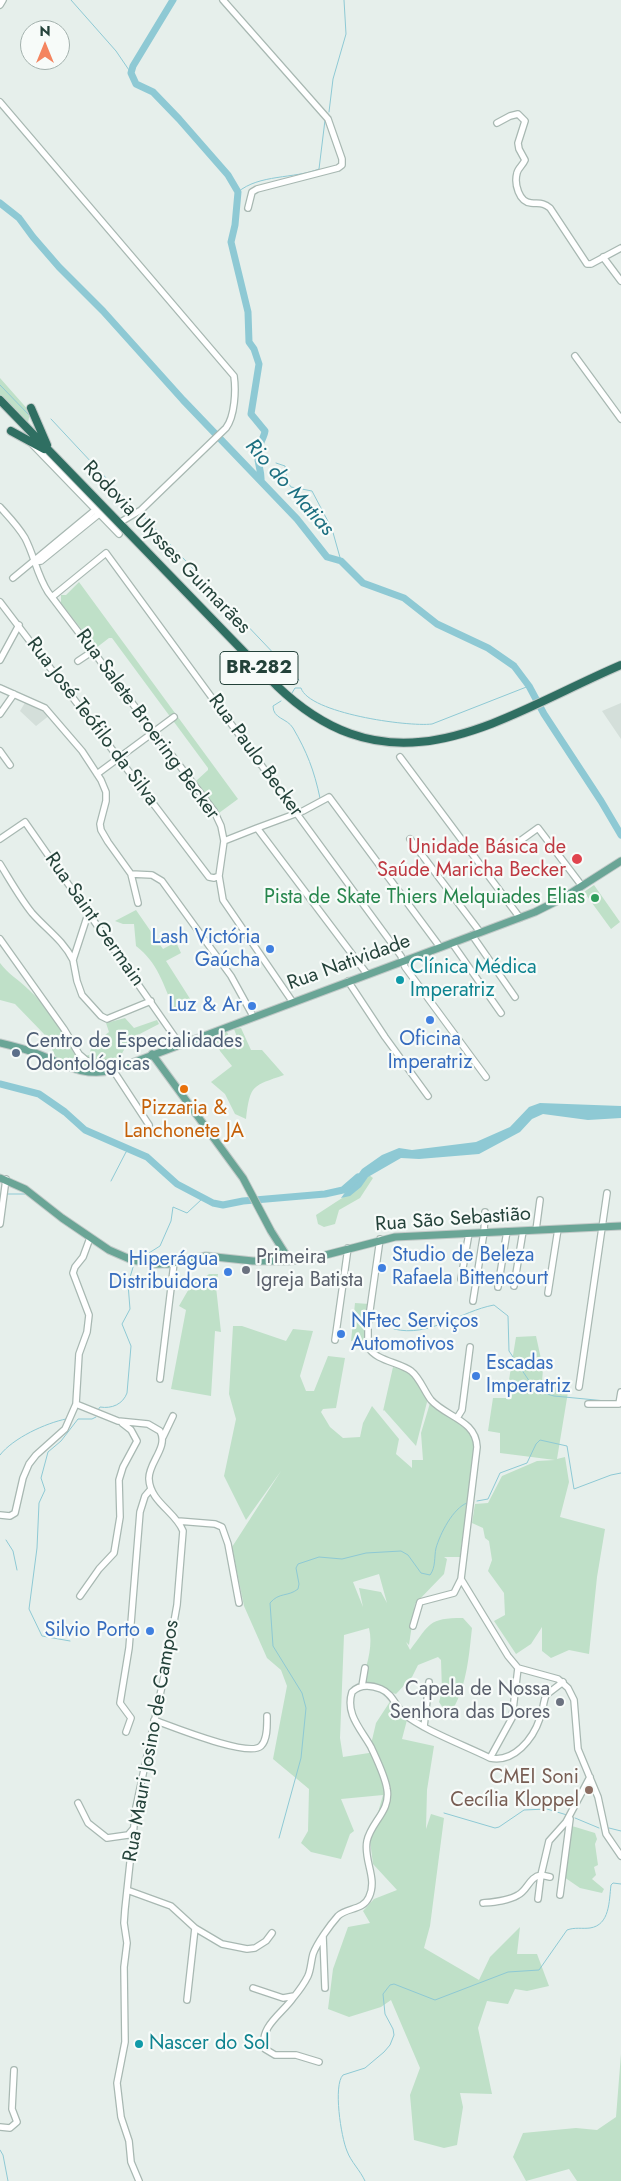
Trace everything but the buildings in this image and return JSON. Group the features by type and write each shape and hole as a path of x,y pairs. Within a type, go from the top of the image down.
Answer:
{"highway":[{"name":"Rodovia Ulysses Guimarães","path":"0,400 287,696 308,713 338,729 366,739 384,742 420,743 455,737 545,700 621,665"},
{"path":"31,408 37,417 43,438 53,455"},
{"path":"10,431 53,455"}],"main road":[{"name":"Rua Natividade","path":"0,1043 27,1050 81,1071 100,1072 113,1070 292,1001 520,918 549,906 620,862"},
{"path":"152,1054 246,1184 271,1231 290,1261"},
{"name":"Rua São Sebastião","path":"3,1178 25,1189 90,1238 115,1253 132,1260 158,1264 174,1263 206,1256 260,1262 290,1261 314,1258 402,1236 621,1226"}],"street":[{"path":"0,5 3,0"},
{"path":"223,0 328,119 342,159 342,164 338,168 257,189 252,192 248,208"},
{"path":"0,102 231,370 235,384 229,424 141,510 119,523"},
{"path":"497,123 514,115 521,115 524,121 518,143 519,149 526,160 517,171 516,176 523,200 529,203 542,203 550,208 587,264 591,264 621,248"},
{"path":"603,257 621,281"},
{"path":"574,356 621,419"},
{"path":"30,442 119,534"},
{"path":"88,503 91,517"},
{"name":"Rua Salete Broering Becker","path":"0,507 19,528 41,580 52,597 214,811 221,826 224,840 219,876 223,900 292,1001"},
{"path":"13,578 97,512"},
{"path":"91,517 106,522"},
{"name":"Rua Paulo Becker","path":"52,597 106,553 401,956 405,967 438,1014 486,1077"},
{"name":"Rua José Teófilo da Silva","path":"0,602 184,842 215,886 220,888"},
{"path":"0,660 19,625"},
{"path":"78,661 93,651"},
{"path":"0,688 47,710 82,751 97,774 107,795 100,824 101,830 131,874 138,903"},
{"path":"0,714 14,694"},
{"path":"97,774 174,717"},
{"path":"0,751 10,765"},
{"path":"400,757 520,918"},
{"path":"224,840 329,797 440,947"},
{"name":"Rua Saint Germain","path":"0,839 25,822 151,1001 179,1044"},
{"path":"257,828 367,974"},
{"path":"520,841 538,828 582,886"},
{"path":"410,840 480,932"},
{"path":"0,864 29,909 68,951 73,960 81,993 104,1018 114,1017 151,1001"},
{"path":"201,865 219,876"},
{"path":"207,869 220,865"},
{"path":"131,874 152,875 162,880 231,976 253,1016"},
{"path":"209,877 219,876"},
{"path":"73,960 88,914"},
{"path":"472,935 515,997"},
{"path":"0,939 82,1057 96,1063 130,1062"},
{"path":"452,943 501,1014"},
{"path":"348,981 374,1022 428,1096"},
{"path":"113,1070 149,1125"},
{"path":"0,1224 3,1178"},
{"path":"579,1387 607,1192"},
{"path":"536,1230 540,1200"},
{"path":"473,1300 484,1232 485,1212"},
{"path":"548,1293 558,1229"},
{"path":"498,1287 507,1231"},
{"path":"514,1286 522,1231"},
{"path":"461,1280 469,1233"},
{"path":"0,1515 10,1516 14,1514 24,1475 29,1464 36,1455 65,1429 76,1404 80,1354 87,1332 89,1315 73,1273 90,1238"},
{"path":"380,1240 366,1338 368,1347 374,1354 413,1373 432,1401 472,1431 476,1438 477,1447 462,1579 454,1593 420,1602 413,1626"},
{"path":"335,1340 348,1248"},
{"path":"160,1379 174,1263"},
{"path":"457,1418 462,1410 470,1347"},
{"path":"588,1404 619,1404 621,1392"},
{"path":"76,1404 118,1421 129,1428 137,1441 123,1467 119,1480 120,1517 115,1548 111,1558 99,1568 80,1596"},
{"path":"173,1416 149,1474 151,1489 167,1512 178,1521 215,1524 222,1528 239,1603"},
{"path":"118,1421 153,1426 160,1431 163,1437"},
{"path":"126,1732 131,1718 120,1703 129,1648 140,1512 145,1496 151,1489"},
{"name":"Rua Mauri Josino de Campos","path":"139,2181 131,2162 129,2141 121,2117 117,2083 125,2042 124,1967 127,1943 124,1924 126,1890 133,1829 165,1672 176,1605 183,1537 182,1528 178,1521"},
{"path":"462,1579 510,1659 518,1668 564,1682 574,1700 577,1745 598,1797 604,1827 612,1844 621,1856"},
{"path":"362,1686 365,1668"},
{"path":"490,1758 512,1718 518,1668"},
{"path":"424,1727 430,1682"},
{"path":"319,2062 296,2055 275,2055 264,2047 264,2038 267,2028 295,1995 307,1977 314,1952 323,1936 339,1915 360,1907 370,1896 372,1879 368,1865 367,1840 388,1801 386,1784 370,1746 355,1724 351,1711 352,1693 362,1686 373,1686 386,1692 405,1715 424,1727 490,1758 505,1758 526,1744 539,1720 546,1695 564,1682"},
{"path":"154,1720 228,1745 251,1749 261,1746 266,1736 267,1716"},
{"path":"538,1899 549,1841 570,1814 590,1777"},
{"path":"78,1803 88,1823 106,1837 114,1838 129,1834 133,1829"},
{"path":"560,1896 570,1814"},
{"path":"483,1903 503,1900 518,1895 533,1878 542,1875 550,1877"},
{"path":"126,1890 171,1906 195,1928 222,1944 248,1949 261,1944 272,1933"},
{"path":"187,2000 195,1928"},
{"path":"323,1936 325,1988"},
{"path":"253,1988 283,1998 295,1995"},
{"path":"0,2127 10,2128 17,2122 12,2109 14,2070"}],"shaded area":[{"path":"26,701 50,715 36,726 20,711"},
{"path":"621,703 621,739 602,711"}],"green space":[{"path":"0,378 30,412 28,423 0,395"},
{"path":"79,582 238,799 219,813 196,781 208,768 112,638 109,638 96,648 61,603 61,595 66,595"},
{"path":"594,885 620,922 611,929 584,892"},
{"path":"136,910 163,949 176,942 181,953 166,961 194,1005 174,1009 155,967 150,959 136,946 134,924 123,924 115,921"},
{"path":"0,963 43,1004 77,1058 89,1055 92,1045 109,1032 106,1023 125,1018 134,1028 157,1020 159,1024 130,1039 120,1057 110,1066 99,1068 76,1066 56,1057 44,1034 15,1004 0,1000"},
{"path":"241,1028 251,1050 262,1050 284,1075 255,1088 249,1099 246,1119 235,1114 225,1094 211,1082 232,1066 220,1051 215,1036 227,1032 234,1048 240,1045 234,1029"},
{"path":"369,1175 373,1178 360,1198 339,1210 335,1224 324,1227 318,1224 316,1215 359,1187"},
{"path":"209,1274 218,1274 216,1287 221,1332 215,1331 211,1396 171,1389 186,1310 179,1306 194,1280 198,1282"},
{"path":"355,1303 369,1304 364,1342 351,1341"},
{"path":"233,1326 242,1326 286,1341 293,1329 313,1331 300,1376 306,1391 314,1391 328,1356 345,1358 336,1408 323,1409 321,1412 330,1427 343,1438 360,1437 363,1423 372,1406 399,1439 396,1454 412,1468 412,1460 423,1460 421,1433 430,1403 467,1430 475,1443 460,1557 444,1557 447,1559 444,1574 415,1604 409,1645 406,1642 410,1650 426,1628 436,1621 443,1619 463,1618 472,1628 467,1670 458,1700 453,1709 445,1711 439,1702 442,1691 441,1660 438,1657 418,1665 412,1677 396,1694 371,1686 363,1678 370,1647 369,1628 344,1635 340,1738 343,1757 369,1753 376,1723 391,1700 407,1720 402,1739 434,1746 427,1790 426,1829 431,1814 444,1818 430,1926 424,1948 479,1980 490,1957 520,1927 517,1954 537,1954 549,1986 527,1991 515,1989 508,2004 487,2001 478,2028 492,2094 460,2093 463,2107 457,2145 444,2148 414,2140 410,2095 420,2068 391,2000 381,2007 349,2017 328,2009 333,1969 348,1927 370,1923 363,1911 374,1899 397,1890 373,1864 370,1841 383,1795 341,1799 354,1831 350,1834 341,1859 311,1852 301,1843 308,1831 309,1789 273,1759 287,1686 281,1670 267,1658 244,1606 232,1547 281,1471 246,1520 224,1476 236,1419 229,1394","holes":["379,1574 387,1603 381,1592 359,1588 363,1607 353,1582"]},
{"path":"536,1336 543,1368 542,1383 568,1392 557,1459 565,1457 569,1482 560,1517 605,1529 597,1577 589,1654 569,1650 551,1658 542,1651 542,1627 531,1644 516,1654 494,1621 505,1615 504,1593 488,1571 492,1560 489,1541 485,1538 483,1528 472,1523 475,1504 488,1503 502,1476 537,1461 555,1460 500,1453 500,1433 488,1431 493,1398 506,1398 516,1337"},
{"path":"393,1367 408,1371 428,1398 416,1446 383,1411"},
{"path":"572,1826 595,1833 598,1865 594,1867 596,1875 592,1879 604,1889 602,1893 580,1888 564,1877"},
{"path":"621,2054 621,2181 577,2181 569,2169 526,2181 513,2157 523,2133 576,2128 597,2130 616,2117"}],"water":[{"path":"540,1103 621,1106 621,1118 588,1120 543,1114 532,1119 520,1132 479,1154 419,1159 401,1158 368,1177 361,1187 350,1196 341,1198 362,1169 382,1155 399,1148 412,1150 476,1142 510,1127 529,1107"}],"waterway":[{"path":"71,0 116,51 131,73"},
{"path":"173,0 133,66 131,73 136,84 153,92 179,119 228,175 238,192 235,225 231,242 248,312 249,342 254,349 259,364 251,414 265,431 258,455 261,481"},
{"path":"329,112 333,79 346,34 344,0"},
{"path":"238,192 246,186 266,179 319,169 325,120"},
{"name":"Rio do Matias","path":"0,203 19,218 59,267 103,311 183,400 297,519 327,557 341,561 363,583 404,598 437,624 488,648 514,666 529,686 544,714 621,835"},
{"path":"0,385 30,416"},
{"path":"51,419 136,510"},
{"path":"276,463 285,466 287,481 291,487 312,491 332,529 341,561"},
{"path":"143,516 299,680"},
{"path":"292,693 295,688 301,688 308,697 321,705 382,721 432,724 529,686"},
{"path":"281,701 273,706 275,714 290,725 298,737 306,753 320,798"},
{"path":"0,1084 39,1094 65,1112 85,1130 147,1157 177,1184 213,1203 223,1205 243,1201 325,1194 343,1190 358,1177"},
{"path":"111,1181 126,1152 132,1149"},
{"path":"7,1194 25,1194"},
{"path":"141,1258 160,1246 171,1221 173,1207 187,1213 202,1199"},
{"path":"98,1410 100,1407 116,1405 123,1400 127,1393 131,1346 122,1324 130,1309 128,1284 134,1264"},
{"path":"394,1329 420,1330 494,1305 508,1316 509,1351 536,1391 554,1396 606,1401"},
{"path":"70,1641 42,1636 29,1609 37,1548 39,1503 45,1490 41,1478 48,1452 61,1441 78,1419 92,1419 96,1417"},
{"path":"0,1455 13,1443 30,1432 66,1419"},
{"path":"477,1501 488,1499 500,1473 527,1463 536,1444 540,1440 567,1446 574,1489 621,1473"},
{"path":"279,1838 301,1758 306,1708 302,1693 273,1646 270,1603 277,1597 298,1589 296,1568 298,1564 319,1557 342,1559 366,1553 401,1551 408,1555 421,1573 430,1575 434,1565 436,1548 444,1529 457,1510 467,1503"},
{"path":"6,1540 13,1551 17,1570"},
{"path":"444,1813 495,1828 524,1810 547,1809 567,1815"},
{"path":"575,1818 599,1828"},
{"path":"609,1828 621,1831"},
{"path":"365,2181 351,2159 345,2144 340,2123 338,2100 340,2081 343,2075 365,2068 390,2045 394,2035 385,2014 383,1994 390,1985 394,1984 435,2000 508,1972 539,1970 567,1930 590,1928 597,1926 601,1922 609,1905 611,1885 613,1883 621,1884"},
{"path":"0,2150 3,2155 8,2181"}],"place":[{"name":"Unidade Básica de Saúde Maricha Becker","path":"577,859"},
{"name":"Pista de Skate Thiers Melquiades Elias","path":"595,898"},
{"name":"Lash Victória Gaúcha","path":"270,949"},
{"name":"Clínica Médica Imperatriz","path":"400,980"},
{"name":"Luz & Ar","path":"252,1006"},
{"name":"Oficina Imperatriz","path":"430,1020"},
{"name":"Centro de Especialidades Odontológicas","path":"16,1053"},
{"name":"Pizzaria & Lanchonete JA","path":"184,1089"},
{"name":"Studio de Beleza Rafaela Bittencourt","path":"382,1268"},
{"name":"Primeira Igreja Batista","path":"246,1270"},
{"name":"Hiperágua Distribuidora","path":"228,1272"},
{"name":"NFtec Serviços Automotivos","path":"341,1334"},
{"name":"Escadas Imperatriz","path":"476,1376"},
{"name":"Silvio Porto","path":"150,1631"},
{"name":"Capela de Nossa Senhora das Dores","path":"560,1702"},
{"name":"CMEI Soni Cecília Kloppel","path":"589,1790"},
{"name":"Nascer do Sol","path":"139,2044"}]}
